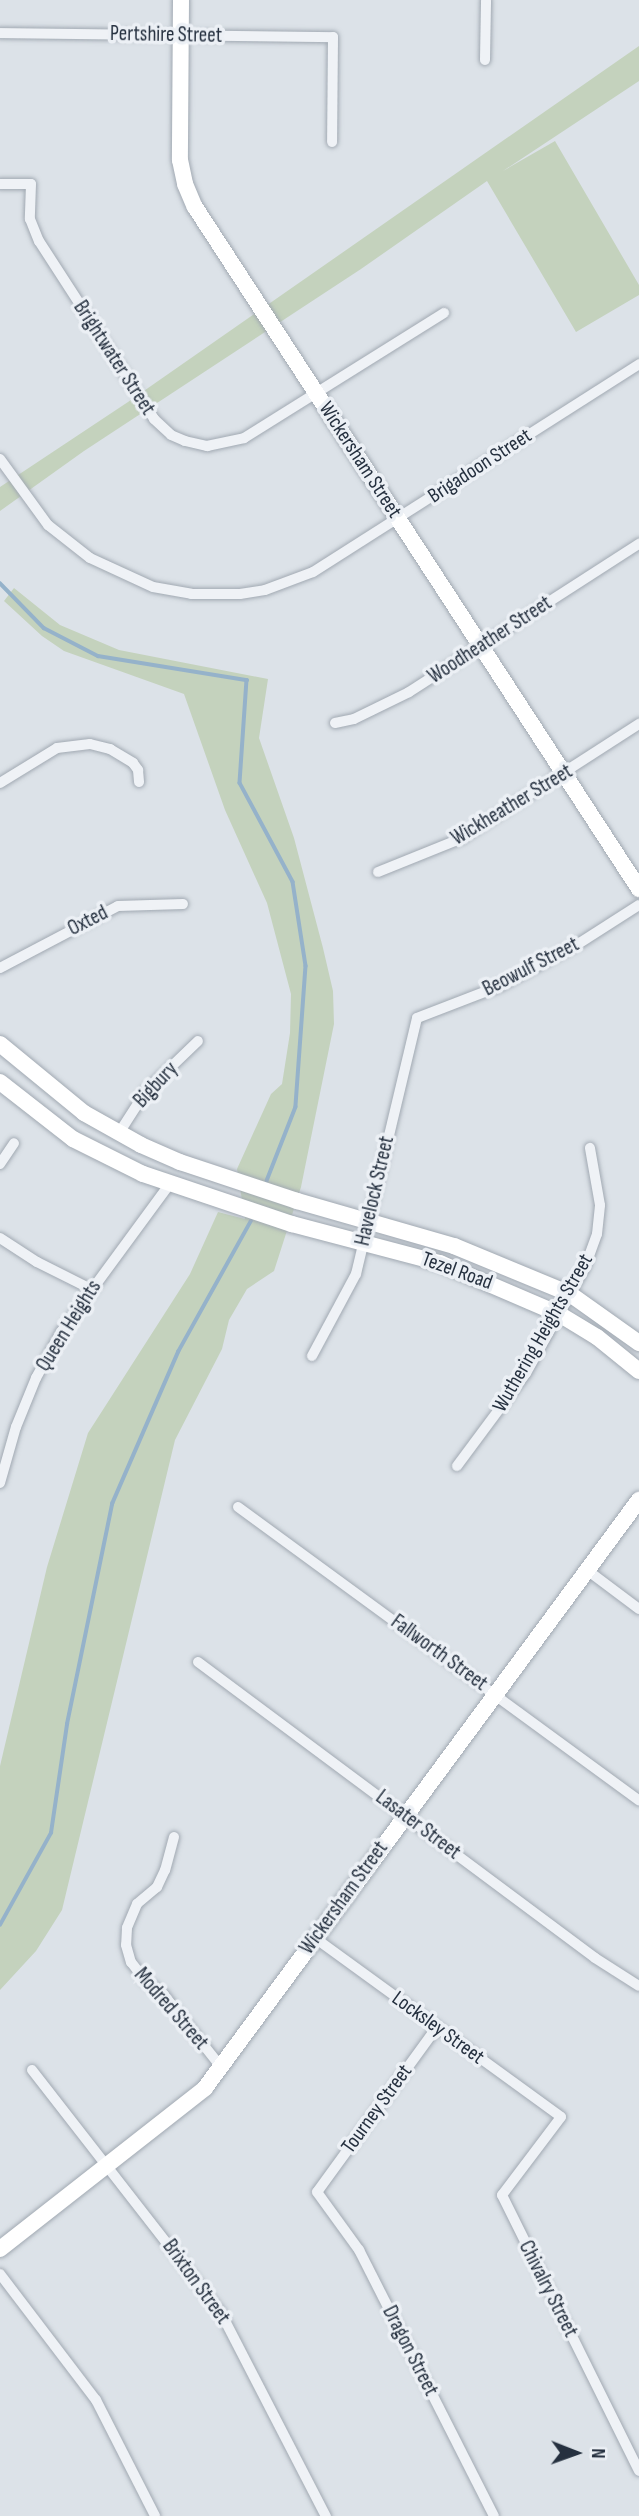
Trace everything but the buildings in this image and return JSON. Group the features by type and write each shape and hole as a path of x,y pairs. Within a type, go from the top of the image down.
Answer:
{"street":[{"name":"Wickersham Street","path":"181,0 180,160 189,196 639,889"},
{"path":"485,60 486,0"},
{"name":"Pertshire Street","path":"0,33 333,37 332,142"},
{"name":"Brightwater Street","path":"0,184 31,184 30,219 38,241 154,419 171,435 207,446 237,441 444,313"},
{"name":"Brigadoon Street","path":"0,459 37,512 71,545 111,569 170,591 215,595 265,590 313,572 639,364"},
{"name":"Woodheather Street","path":"335,723 354,719 384,706 639,544"},
{"name":"Wickheather Street","path":"378,872 462,838 639,724"},
{"path":"0,783 57,747 90,744 110,749 133,763 138,770 139,782"},
{"name":"Oxted","path":"0,968 109,909 130,903 183,904"},
{"name":"Beowulf Street","path":"417,1018 500,986 578,944 639,905"},
{"name":"Havelock Street","path":"312,1356 352,1286 417,1018"},
{"name":"Bigbury","path":"119,1133 146,1091 198,1041"},
{"name":"Tezel Road","path":"0,1044 84,1113 119,1133 180,1161 265,1191 454,1246 570,1294 639,1343"},
{"name":"Tezel Road","path":"0,1082 73,1139 169,1185 256,1213 440,1263 559,1314 597,1337 639,1371"},
{"path":"0,1164 14,1143"},
{"name":"Wuthering Heights Street","path":"457,1466 526,1373 585,1267 597,1234 599,1191 590,1148"},
{"name":"Queen Heights","path":"0,1483 1,1470 16,1427 36,1378 61,1332 169,1185"},
{"path":"256,1213 265,1191"},
{"path":"0,1238 37,1262 90,1289"},
{"name":"Wickersham Street","path":"0,2249 192,2101 221,2067 494,1693 639,1500"},
{"name":"Fallworth Street","path":"238,1507 639,1800"},
{"path":"587,1570 639,1609"},
{"name":"Lasater Street","path":"198,1662 595,1958 639,1986"},
{"name":"Modred Street","path":"174,1837 165,1870 157,1887 137,1904 127,1928 126,1945 131,1962 145,1980 164,1996 221,2067"},
{"name":"Locksley Street","path":"315,1938 561,2118"},
{"name":"Tourney Street","path":"317,2192 437,2027"},
{"name":"Brixton Street","path":"32,2070 226,2321 327,2516"},
{"name":"Chivalry Street","path":"561,2118 502,2195 639,2471"},
{"name":"Dragon Street","path":"317,2192 359,2250 494,2516"},
{"path":"0,2274 96,2400 155,2516"}],"green space":[{"path":"639,46 639,81 503,171 555,141 639,285 639,295 576,332 487,181 361,269 84,451 0,511 0,487 128,402"},
{"path":"14,588 60,625 119,650 268,679 259,738 294,838 323,948 333,991 334,1024 301,1187 274,1271 247,1289 229,1320 222,1349 175,1440 62,1910 36,1951 0,1990 0,1766 47,1567 88,1433 190,1274 218,1212 245,1219 237,1169 271,1094 282,1084 290,1033 291,994 267,903 225,810 184,694 64,651 42,636 4,601"}],"waterway":[{"path":"0,583 44,628 98,656 247,680 240,783 293,882 306,966 296,1107 267,1181"},
{"path":"0,1925 51,1833 67,1724 112,1504 178,1352 251,1221"}]}
